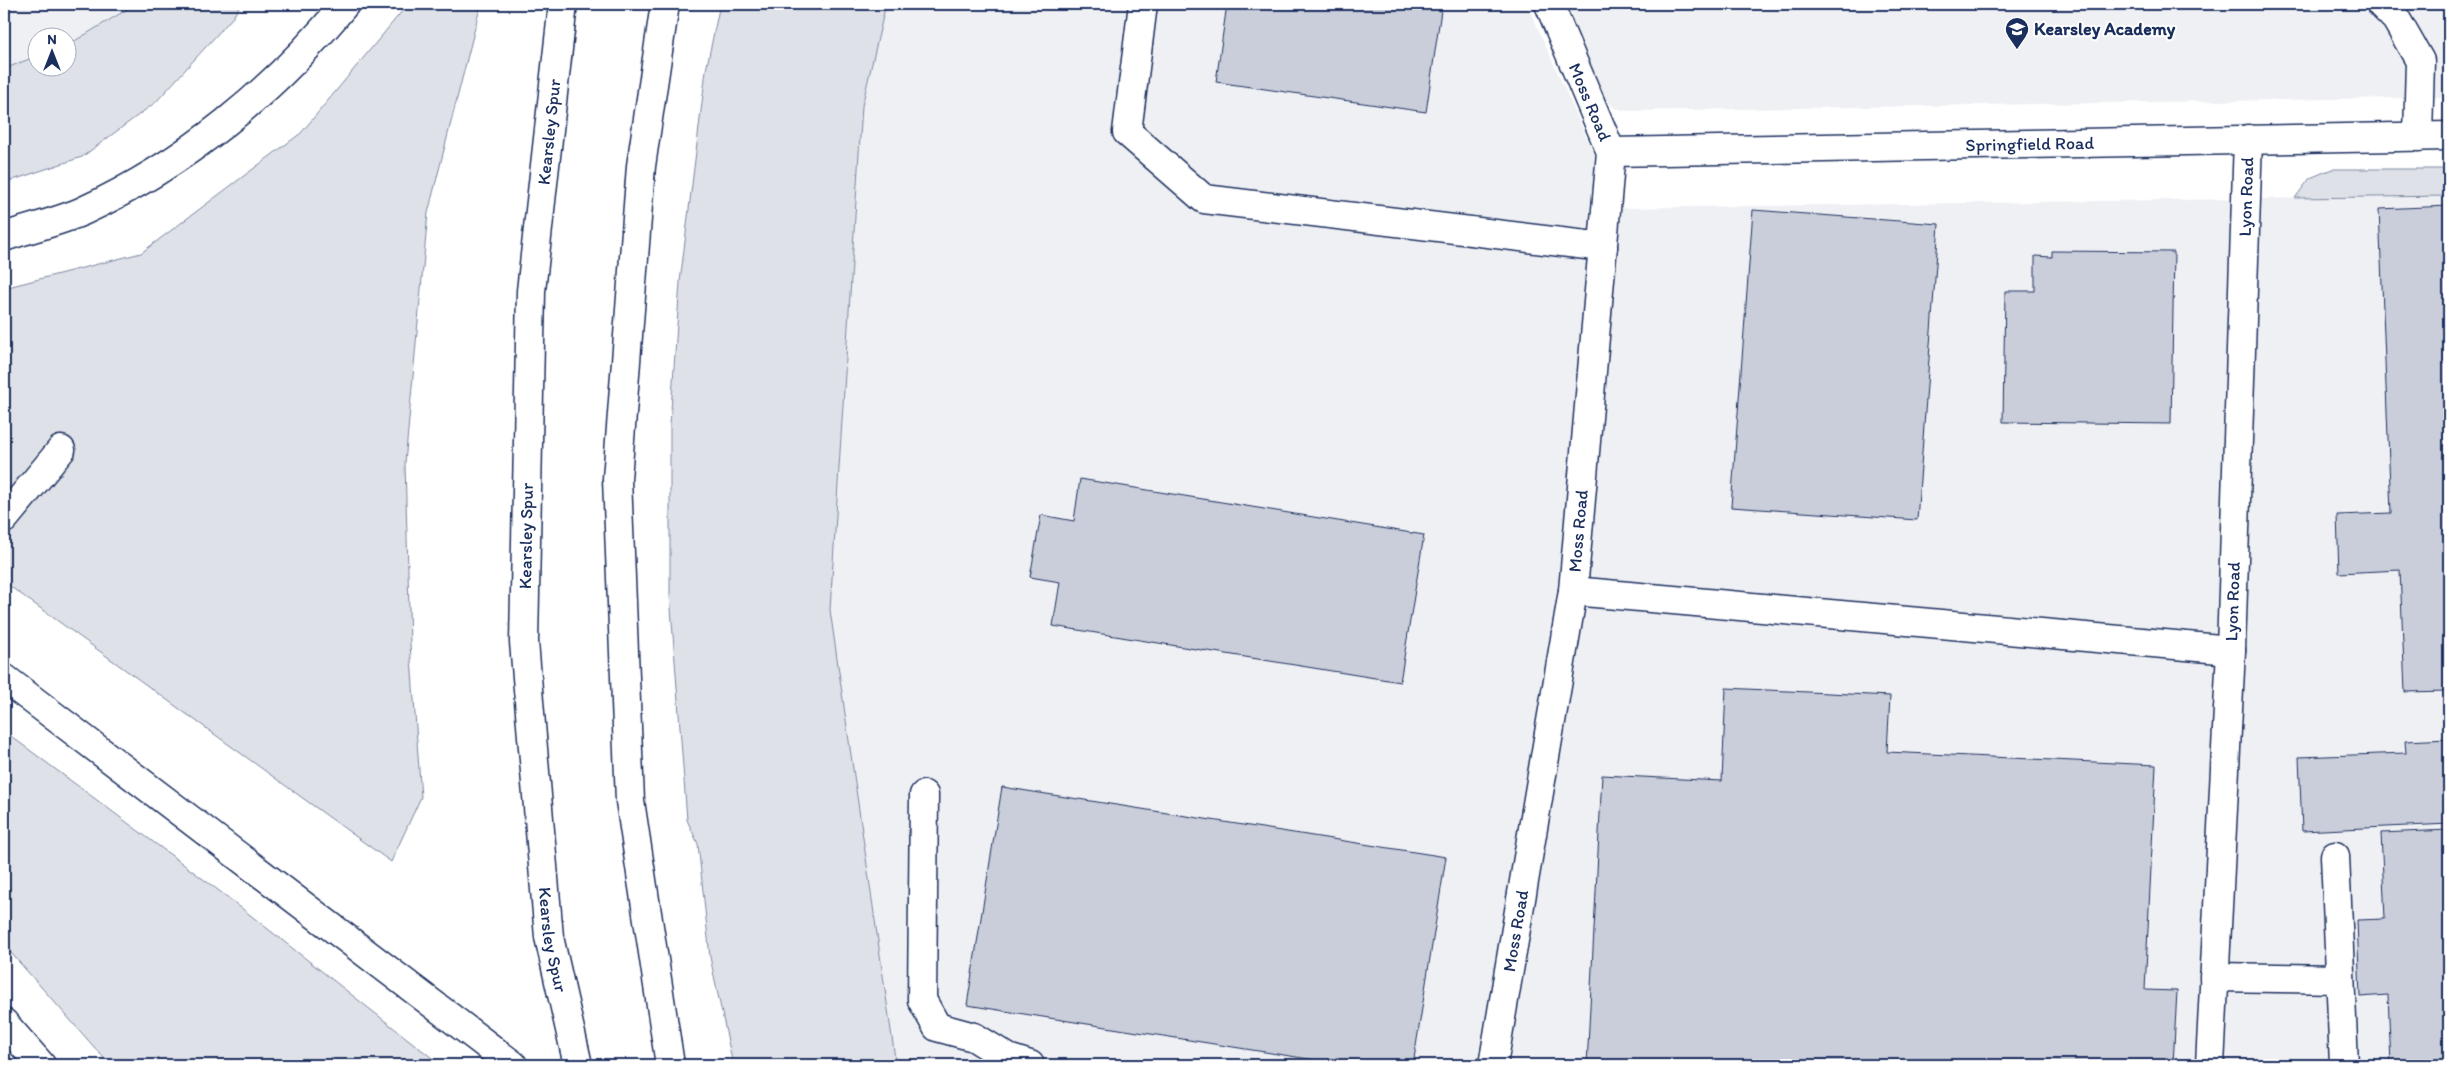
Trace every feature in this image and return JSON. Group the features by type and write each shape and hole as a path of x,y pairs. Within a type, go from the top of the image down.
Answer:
{"main road":[{"path":"4,237 82,211 172,162 250,104 321,33 345,4"},
{"name":"Kearsley Spur","path":"563,4 531,291 524,642 549,937 578,1065"},
{"path":"665,4 641,166 617,479 630,801 670,1065"},
{"path":"1143,4 1127,132 1204,199 1603,247"},
{"name":"Moss Road","path":"1493,1065 1573,591 1611,152 1548,4"},
{"path":"2381,4 2396,19 2420,62 2418,137"},
{"name":"Springfield Road","path":"1611,152 2449,136"},
{"name":"Lyon Road","path":"2210,1065 2231,650 2248,139"},
{"path":"4,519 61,450"},
{"path":"1573,591 2231,650"},
{"path":"4,678 513,1065"},
{"path":"924,795 922,1000 937,1027 974,1037 1008,1058 1030,1065"},
{"path":"2335,856 2344,1065"},
{"path":"2214,976 2340,979"},
{"path":"4,1023 41,1065"}],"shaded area":[{"path":"4,4 136,4 78,39 78,28 28,28 28,60 4,69"},
{"path":"136,4 241,4 233,17 156,102 82,157 4,183 4,69 28,60 28,78 78,78 78,39"},
{"path":"408,4 481,4 428,213 405,463 410,644 421,797 391,862 4,582 4,288 141,253 301,133"},
{"path":"720,4 886,4 862,106 830,610 896,1065 733,1065 710,957 698,844 687,820 670,595 670,424 680,282 706,70"},
{"path":"886,4 1527,4 1618,208 2449,196 2449,1065 896,1065 830,610 862,106"},
{"name":"Kearsley Academy","path":"1565,4 2449,4 2449,97 1628,111 1614,108 1603,96"},
{"path":"2332,169 2449,169 2449,196 2295,198 2310,178"},
{"path":"4,731 226,896 441,1065 110,1065 4,945"}],"building":[{"path":"1227,4 1442,4 1426,112 1216,82"},
{"path":"2449,206 2449,691 2405,692 2400,570 2339,573 2337,515 2391,513 2379,209"},
{"path":"1753,210 1939,224 1917,520 1731,507"},
{"path":"2052,251 2174,252 2171,424 2003,422 2005,291 2035,291 2035,256 2052,257"},
{"path":"1080,479 1424,535 1400,682 1053,626 1060,582 1030,577 1041,515 1074,521"},
{"path":"1726,688 1890,696 1887,752 2156,765 2145,990 2177,991 2173,1065 1587,1065 1602,775 1722,781"},
{"path":"2449,739 2449,824 2302,831 2299,757 2406,753 2405,741"},
{"path":"1002,787 1446,857 1413,1065 1347,1065 967,1005"},
{"path":"2449,830 2449,1065 2391,1065 2388,995 2360,997 2357,920 2385,919 2381,833"}],"place":[{"name":"Kearsley Academy","path":"2017,50"}]}
